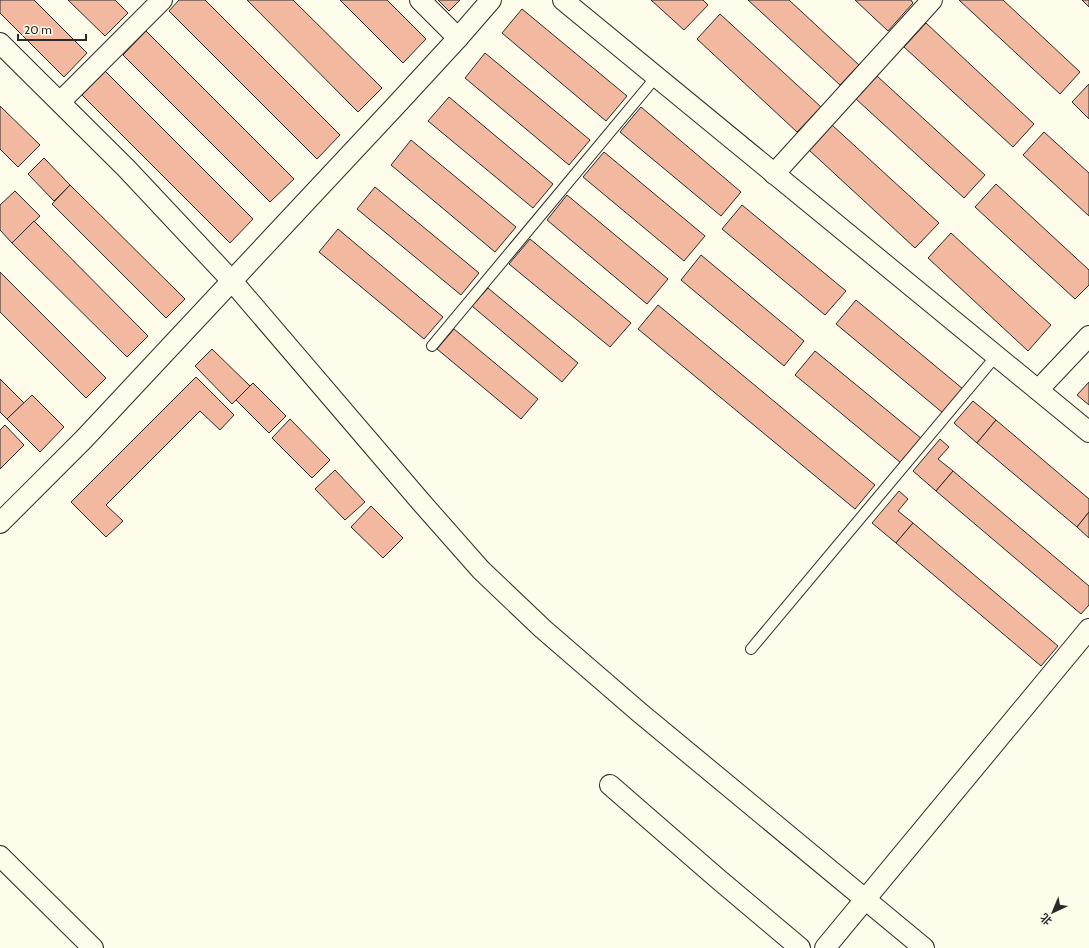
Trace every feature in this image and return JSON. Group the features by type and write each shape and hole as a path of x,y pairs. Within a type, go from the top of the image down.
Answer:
{"street":[{"path":"60,102 162,0"},
{"path":"420,0 458,38"},
{"path":"0,523 84,439 458,38 491,0"},
{"path":"563,0 1089,432"},
{"path":"774,174 932,0"},
{"path":"0,43 126,168 232,281 415,496 481,570 543,629 633,707 924,948"},
{"path":"1038,390 1089,336"},
{"path":"825,948 1089,629"},
{"path":"610,785 800,948"},
{"path":"0,856 93,948"}],"lane":[{"path":"432,346 656,76"},
{"path":"751,649 996,356"}],"building":[{"path":"0,0 34,0 87,53 64,77 0,13"},
{"path":"68,0 115,0 128,13 105,36"},
{"path":"179,0 205,0 340,135 317,159 169,11"},
{"path":"247,0 293,0 382,88 358,112"},
{"path":"340,0 387,0 426,39 403,63"},
{"path":"438,0 460,0 449,11"},
{"path":"651,0 703,0 708,5 684,30"},
{"path":"748,0 789,0 859,65 840,85"},
{"path":"855,0 911,0 913,3 888,31"},
{"path":"959,0 1003,0 1080,72 1060,94"},
{"path":"1082,0 1089,0 1089,7"},
{"path":"522,9 627,96 606,121 502,33"},
{"path":"720,14 821,107 797,132 697,39"},
{"path":"926,23 1034,124 1013,147 904,47"},
{"path":"146,31 294,179 270,202 123,55"},
{"path":"485,53 590,140 569,165 465,78"},
{"path":"105,71 253,219 230,243 82,95"},
{"path":"877,76 985,175 964,198 856,99"},
{"path":"1089,84 1089,119 1072,102"},
{"path":"449,97 553,184 533,208 428,121"},
{"path":"0,106 40,145 18,167 0,149"},
{"path":"641,107 741,192 721,216 620,132"},
{"path":"832,125 939,223 915,248 809,150"},
{"path":"1044,132 1089,173 1089,216 1023,155"},
{"path":"411,140 516,227 495,252 391,165"},
{"path":"604,152 705,236 684,261 583,177"},
{"path":"44,158 70,185 54,201 28,174"},
{"path":"996,184 1089,270 1089,285 1075,299 975,207"},
{"path":"70,185 185,299 166,318 52,204"},
{"path":"375,187 479,273 461,295 357,209"},
{"path":"15,191 40,216 12,243 0,230 0,205"},
{"path":"567,195 668,279 647,304 547,220"},
{"path":"742,205 846,291 825,315 722,229"},
{"path":"34,221 148,336 127,357 12,243"},
{"path":"338,229 443,317 424,339 319,252"},
{"path":"951,233 1051,325 1028,351 928,258"},
{"path":"530,239 631,323 610,347 509,264"},
{"path":"701,255 804,341 784,366 681,280"},
{"path":"0,272 106,378 86,398 0,312"},
{"path":"488,288 578,363 562,382 472,306"},
{"path":"856,300 963,389 943,413 836,324"},
{"path":"658,305 875,485 855,509 638,329"},
{"path":"454,329 538,399 521,419 437,349"},
{"path":"212,349 250,386 232,404 195,366"},
{"path":"815,351 922,439 901,463 795,375"},
{"path":"196,377 234,415 220,430 200,411 106,505 123,521 106,537 71,502"},
{"path":"0,379 24,403 7,419 0,412"},
{"path":"1089,382 1089,405 1077,395"},
{"path":"253,383 286,416 269,433 236,400"},
{"path":"32,395 64,427 40,452 7,419"},
{"path":"973,401 996,420 977,443 954,423"},
{"path":"290,419 330,460 312,478 272,438"},
{"path":"996,420 1089,499 1089,512 1077,527 977,443"},
{"path":"5,425 24,445 0,469 0,430"},
{"path":"940,439 949,447 938,459 953,471 936,491 913,471"},
{"path":"335,470 365,502 345,520 315,489"},
{"path":"953,471 1089,586 1089,605 1081,614 936,491"},
{"path":"899,491 908,499 898,511 913,523 896,543 872,523"},
{"path":"371,506 403,538 383,558 351,527"},
{"path":"1089,512 1089,538 1077,527"},
{"path":"913,523 1058,646 1041,666 896,543"}]}
